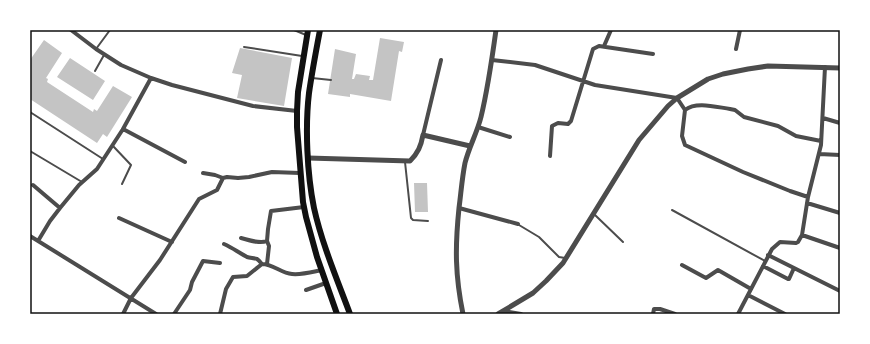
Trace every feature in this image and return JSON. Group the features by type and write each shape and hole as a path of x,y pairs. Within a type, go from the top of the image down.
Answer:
{"main road":[{"path":"320,30 308,112 308,158 311,192 325,248 350,314"},
{"path":"307,33 297,111 300,173 306,217 337,314"},
{"path":"297,111 308,112"}],"street":[{"path":"71,30 96,49 122,65 151,78 253,106 297,111"},
{"path":"463,314 460,300 456,259 459,208 465,164 470,146 478,127 485,100 496,30"},
{"path":"604,46 611,30"},
{"path":"736,49 740,30"},
{"path":"550,156 552,126 558,123 570,123 593,49 604,46 653,54"},
{"path":"308,158 410,161 421,147 441,60"},
{"path":"492,60 535,65 595,85 677,98 685,110 682,136 685,145 743,172 808,197"},
{"path":"498,314 533,293 546,281 566,258 639,140 668,106 677,98 701,82 723,74 768,66 840,68"},
{"path":"738,314 772,249 780,242 796,243 802,235 808,197 821,141 825,67"},
{"path":"38,241 60,208 83,182 97,169 104,159 123,129 151,78"},
{"path":"685,110 689,106 695,105 735,110 744,117 778,126 796,136 821,141"},
{"path":"823,118 840,123"},
{"path":"478,127 510,137"},
{"path":"123,129 185,162"},
{"path":"423,135 470,146"},
{"path":"819,154 840,155"},
{"path":"203,173 224,178 248,178 272,172 300,173"},
{"path":"123,314 131,298 160,260 199,199 217,190 224,178"},
{"path":"32,185 60,208"},
{"path":"807,203 840,213"},
{"path":"267,264 271,211 304,207"},
{"path":"459,208 518,224"},
{"path":"119,218 172,242"},
{"path":"802,235 840,248"},
{"path":"30,236 156,314"},
{"path":"241,238 253,241 268,241"},
{"path":"224,244 247,257 258,260 262,264"},
{"path":"768,255 840,291"},
{"path":"174,314 190,290 192,282 203,261 220,263"},
{"path":"220,314 226,289 233,277 247,276 262,264 267,264 292,274 302,274 322,270"},
{"path":"764,264 788,279 794,268"},
{"path":"682,265 706,278 718,270 751,289"},
{"path":"306,290 326,283"},
{"path":"748,295 785,314"},
{"path":"654,312 660,309 675,314"},
{"path":"504,311 521,314"}],"lane":[{"path":"96,49 110,30"},
{"path":"294,30 307,33"},
{"path":"244,47 303,56"},
{"path":"95,71 104,54"},
{"path":"312,78 331,80"},
{"path":"30,112 104,159"},
{"path":"112,145 131,165 122,184"},
{"path":"30,151 83,182"},
{"path":"405,161 411,218 413,220 428,221"},
{"path":"672,210 764,264"},
{"path":"594,214 623,242"},
{"path":"518,224 539,237 559,256 566,258"}],"building":[{"path":"380,38 404,42 402,52 399,51 391,101 350,94 350,97 328,94 335,49 356,54 352,79 354,79 356,74 370,76 369,80 373,80"},
{"path":"44,40 62,53 46,78 48,79 47,82 93,112 94,109 97,111 113,86 132,97 107,137 103,134 97,143 30,99 30,60"},
{"path":"240,48 292,58 284,106 237,98 242,75 232,73"},
{"path":"70,58 105,81 93,100 57,77"},
{"path":"414,183 427,183 428,212 415,212"}]}
